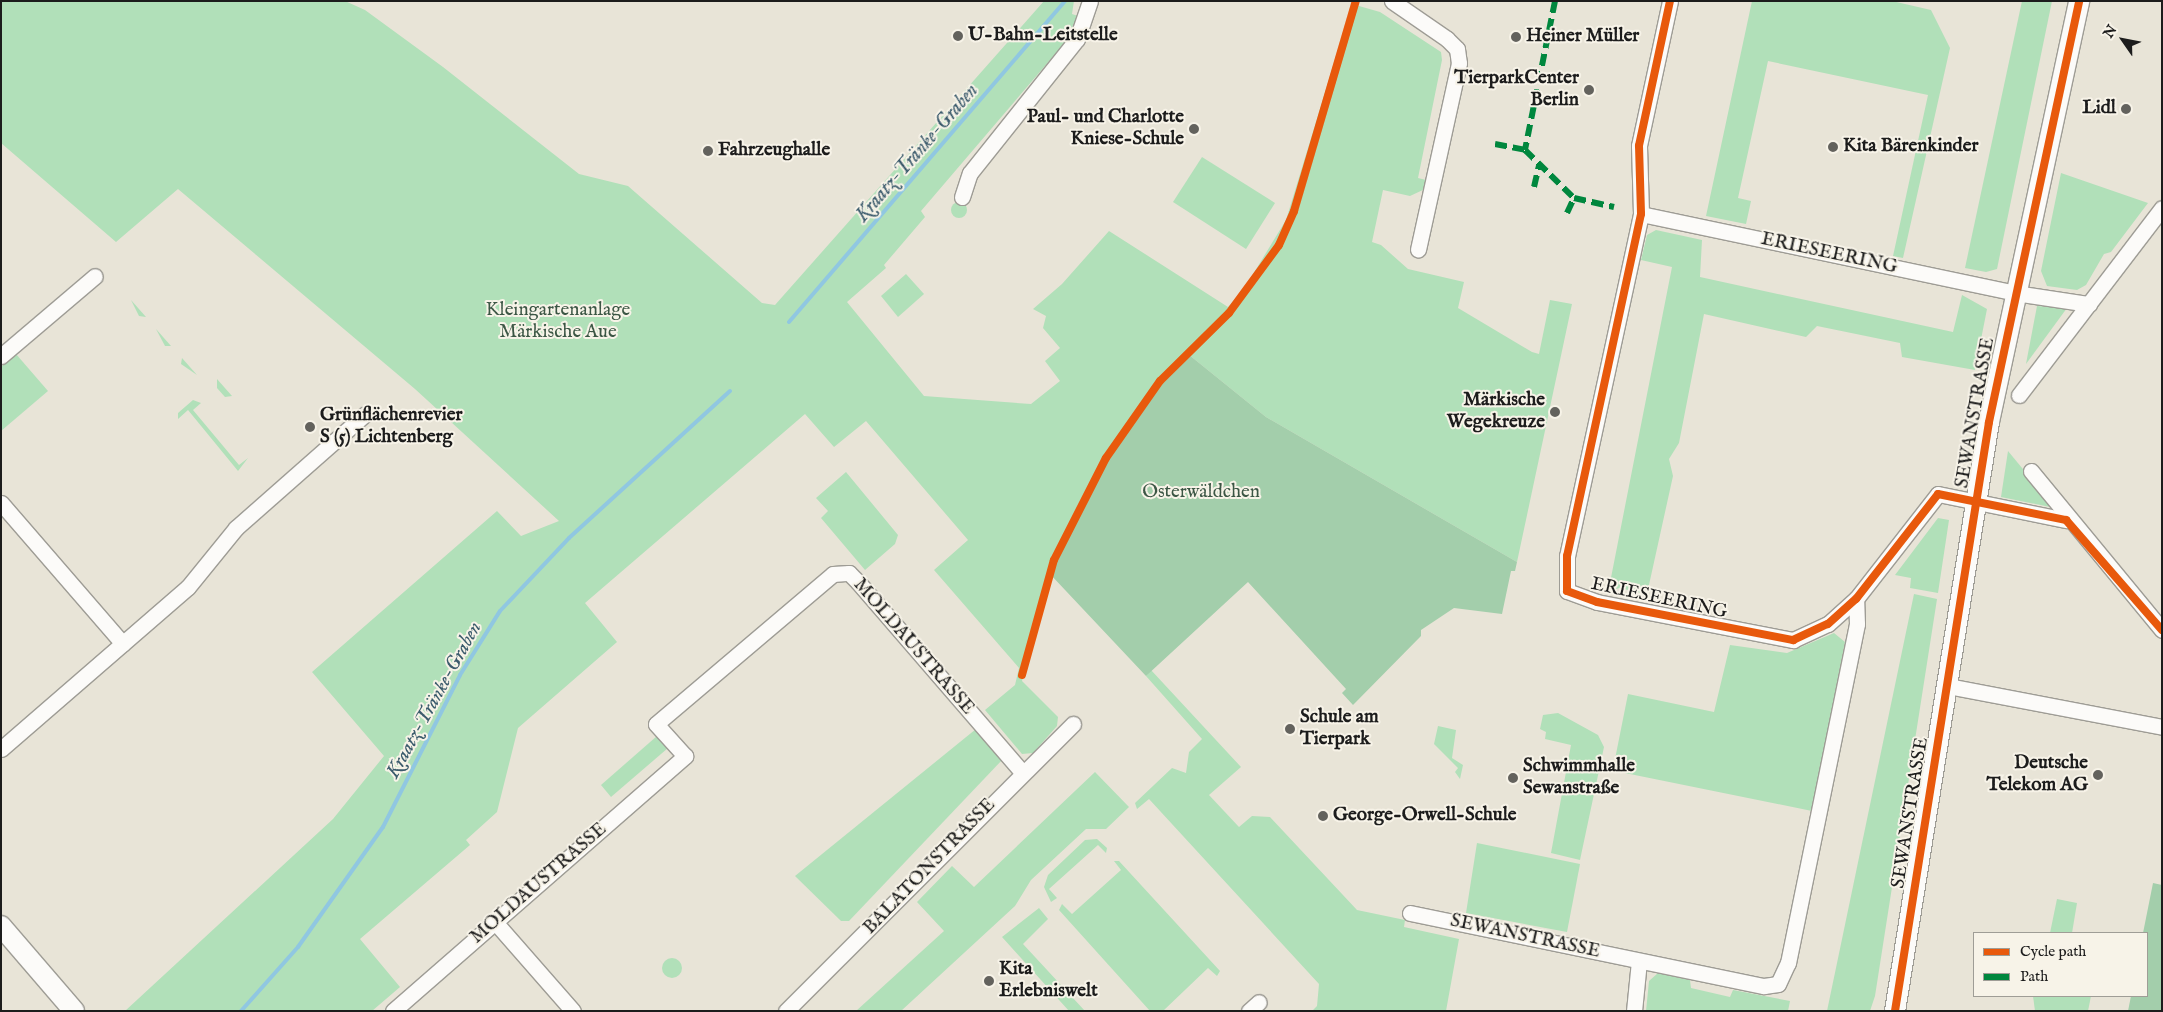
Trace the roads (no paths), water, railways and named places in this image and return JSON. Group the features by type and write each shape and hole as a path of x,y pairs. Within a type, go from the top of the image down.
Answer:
{"street":[{"path":"962,197 970,173 1077,39 1090,1"},
{"path":"1392,1 1447,39 1457,50 1459,63 1418,250"},
{"path":"1641,214 1639,146 1670,1"},
{"name":"SEWANSTRASSE","path":"1895,1011 1976,502 2015,293 2079,1"},
{"path":"2019,395 2162,208"},
{"name":"ERIESEERING","path":"1976,502 1938,494 1856,599 1814,632 1794,640 1774,640 1588,600 1567,591 1566,556 1641,214 2015,293 2089,304"},
{"path":"1,356 95,276"},
{"path":"1,749 188,587 236,528 364,415"},
{"path":"2031,472 2062,506 2066,520 2162,630"},
{"path":"1976,502 2066,520"},
{"path":"2,506 123,644"},
{"name":"MOLDAUSTRASSE","path":"393,1011 685,756 656,724 833,574 842,571 858,582 1022,772"},
{"name":"SEWANSTRASSE","path":"1410,913 1764,986 1782,978 1858,624 1856,599"},
{"path":"1948,686 2162,727"},
{"name":"BALATONSTRASSE","path":"786,1011 1022,772 1073,724"},
{"path":"495,922 573,1011"},
{"path":"1,926 74,1011"},
{"path":"1634,1011 1639,961"}],"waterway":[{"name":"Kraatz-Tränke-Graben","path":"789,322 1065,1"},
{"name":"Kraatz-Tränke-Graben","path":"241,1011 298,947 383,827 460,675 500,611 569,538 730,391"}],"place":[{"name":"U-Bahn-Leitstelle","path":"958,36"},
{"name":"Heiner Müller","path":"1516,37"},
{"name":"TierparkCenter Berlin","path":"1589,90"},
{"name":"Lidl","path":"2126,109"},
{"name":"Paul- und Charlotte Kniese-Schule","path":"1194,129"},
{"name":"Kita Bärenkinder","path":"1833,147"},
{"name":"Fahrzeughalle","path":"708,151"},
{"name":"Märkische Wegekreuze","path":"1555,412"},
{"name":"Grünflächenrevier S (5) Lichtenberg","path":"310,427"},
{"name":"Schule am Tierpark","path":"1290,729"},
{"name":"Deutsche Telekom AG","path":"2098,775"},
{"name":"Schwimmhalle Sewanstraße","path":"1513,778"},
{"name":"George-Orwell-Schule","path":"1323,816"},
{"name":"Kita Erlebniswelt","path":"989,981"}],"park label":[{"name":"Kleingartenanlage Märkische Aue","path":"558,322"},
{"name":"Osterwäldchen","path":"1201,493"}]}
